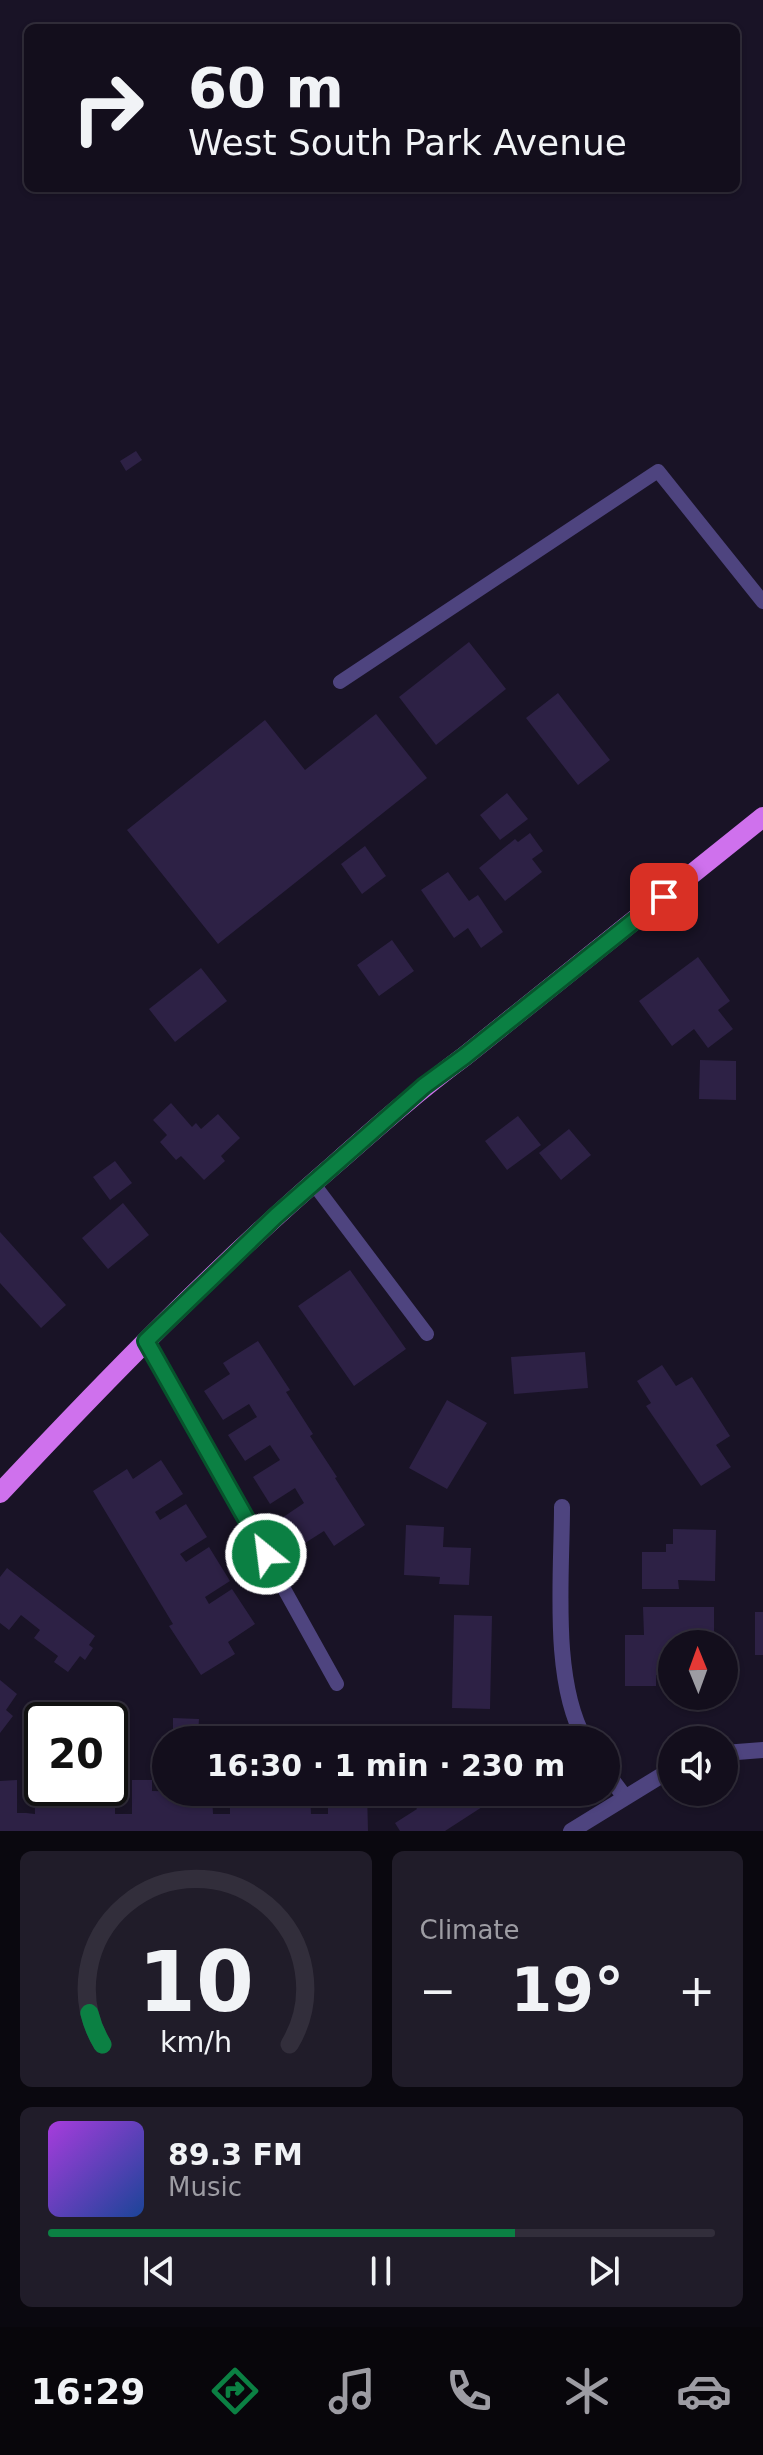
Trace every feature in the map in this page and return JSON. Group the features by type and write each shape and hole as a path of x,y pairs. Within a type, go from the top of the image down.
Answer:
{"main road":[{"path":"0,1493 181,1305 313,1183 424,1086 763,817"}],"street":[{"path":"562,1507 563,1667 568,1700 579,1726"},
{"path":"738,1752 763,1750"},
{"path":"571,1831 658,1777"},
{"path":"620,1791 624,1796"}],"lane":[{"path":"340,682 658,471 763,602"},
{"path":"313,1183 427,1334"},
{"path":"146,1341 337,1684"}],"building":[{"path":"136,451 142,460 126,471 120,461"},
{"path":"469,642 506,689 436,745 399,697"},
{"path":"558,693 610,760 578,785 526,718"},
{"path":"376,714 427,778 218,944 127,830 265,720 305,770"},
{"path":"507,793 528,819 500,840 480,815"},
{"path":"530,833 543,851 532,859 542,872 505,901 479,868 515,839 518,842"},
{"path":"365,846 386,876 362,894 341,864"},
{"path":"448,872 469,901 478,895 503,932 481,948 468,928 454,938 421,890"},
{"path":"392,940 414,971 379,996 357,965"},
{"path":"698,957 730,1001 718,1010 733,1029 708,1048 694,1029 672,1046 639,1001"},
{"path":"201,968 227,1001 175,1042 149,1009"},
{"path":"700,1060 736,1061 736,1100 699,1099"},
{"path":"171,1103 192,1127 196,1123 201,1129 218,1114 240,1138 221,1156 225,1161 204,1180 181,1156 176,1160 160,1142 167,1135 153,1120"},
{"path":"518,1116 541,1145 507,1170 485,1141"},
{"path":"569,1129 591,1155 561,1180 539,1153"},
{"path":"115,1161 132,1183 110,1200 93,1177"},
{"path":"123,1203 149,1235 108,1269 82,1238"},
{"path":"0,1232 66,1305 41,1328 0,1283"},
{"path":"350,1270 406,1349 354,1386 298,1306"},
{"path":"258,1341 290,1390 286,1392 313,1434 310,1436 365,1525 334,1546 324,1531 294,1550 276,1522 304,1503 295,1488 270,1504 253,1477 280,1460 270,1445 245,1461 228,1435 257,1417 249,1404 223,1420 204,1391 230,1374 223,1363"},
{"path":"585,1352 588,1388 514,1394 511,1357"},
{"path":"662,1365 676,1386 692,1377 730,1436 716,1445 731,1467 701,1486 646,1406 651,1403 637,1381"},
{"path":"447,1400 487,1423 447,1489 409,1468"},
{"path":"161,1460 183,1494 155,1512 160,1520 186,1504 207,1537 180,1554 186,1562 209,1547 230,1581 205,1597 209,1604 232,1589 255,1624 228,1642 235,1654 201,1675 169,1626 173,1624 93,1491 127,1469 133,1479"},
{"path":"406,1525 444,1527 443,1547 471,1548 469,1585 439,1584 440,1577 404,1575"},
{"path":"673,1529 716,1530 715,1581 678,1580 679,1589 642,1589 642,1552 666,1552 666,1544 673,1544"},
{"path":"7,1568 95,1636 89,1645 93,1648 85,1660 80,1656 68,1672 54,1662 58,1656 34,1638 40,1630 21,1615 9,1630 0,1623 0,1577"},
{"path":"643,1607 714,1607 714,1630 658,1630 656,1686 625,1686 625,1635 644,1635"},
{"path":"755,1612 763,1612 763,1655 755,1655"},
{"path":"454,1615 492,1616 490,1709 452,1708"},
{"path":"0,1680 17,1694 6,1710 13,1716 0,1733"},
{"path":"173,1718 199,1719 199,1726 173,1726"},
{"path":"17,1780 17,1813 35,1814 35,1806 115,1806 115,1814 132,1814 132,1780 152,1780 152,1806 213,1806 213,1814 230,1814 230,1806 311,1806 311,1814 328,1814 328,1806 367,1806 368,1831 0,1831 0,1781"},
{"path":"415,1806 484,1806 445,1831 400,1831 395,1823 417,1809"}],"route":[{"path":"266,1554 146,1341 276,1216 424,1086 664,897"}]}
